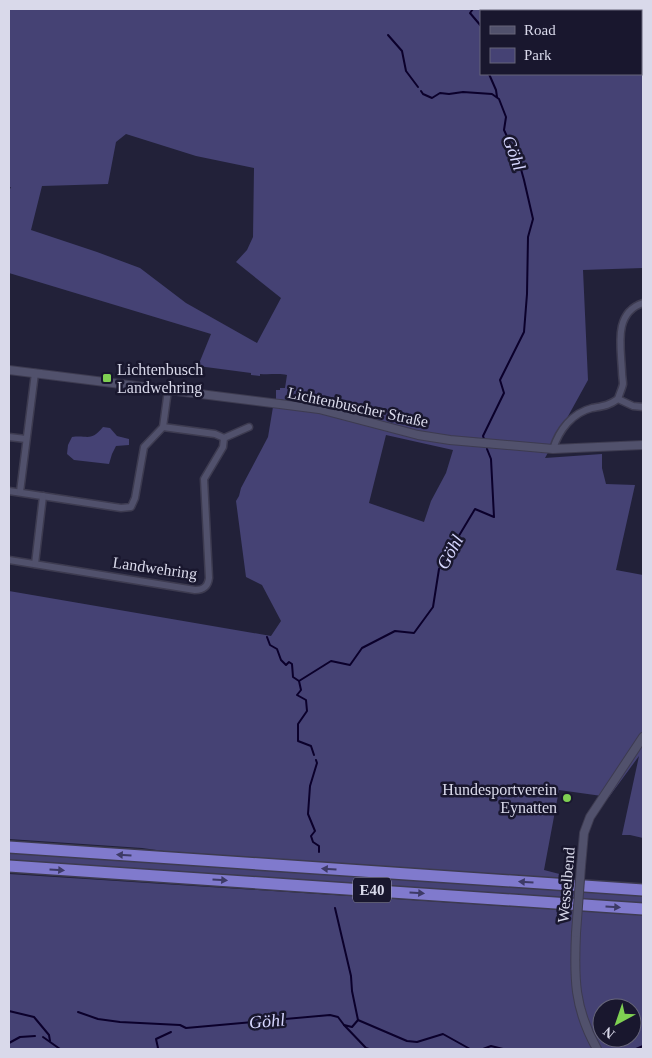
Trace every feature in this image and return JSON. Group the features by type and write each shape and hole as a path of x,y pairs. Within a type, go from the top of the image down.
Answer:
{"highway":[{"name":"E40","path":"9,847 643,890"},
{"name":"E40","path":"9,866 643,909"}],"street":[{"path":"553,449 564,426 576,414 610,405 618,399 623,384 620,332 628,312 643,303"},
{"name":"Lichtenbuscher Straße","path":"9,370 318,410 418,435 450,440 553,449 643,445"},
{"path":"20,492 35,373"},
{"path":"9,491 121,508 131,507 135,498 144,447 163,427 168,390"},
{"path":"618,399 633,406 643,407"},
{"path":"163,427 215,434 224,438 249,427"},
{"path":"9,437 26,439"},
{"name":"Landwehring","path":"9,560 201,590 206,587 209,578 204,479 223,447 224,438"},
{"path":"35,564 43,496"},
{"name":"Wesselbend","path":"597,1049 584,1021 575,983 576,933 584,833 590,817 643,737"}],"green space":[{"path":"9,9 643,9 643,268 583,270 588,380 545,458 602,454 602,468 606,484 635,485 616,570 643,575 643,838 622,835 639,756 609,797 559,790 544,870 575,879 178,853 142,848 9,839 9,591 271,636 281,621 262,585 246,577 236,501 268,437 273,407 285,409 286,400 276,399 276,390 285,388 287,375 260,374 260,376 251,375 251,373 198,366 211,334 9,273 9,191 11,187 9,187","holes":["126,134 196,156 254,168 253,237 247,250 236,262 281,298 257,343 186,303 140,268 31,230 42,186 108,184 116,142","386,435 453,450 446,473 431,501 424,522 369,503"]},
{"path":"103,427 110,428 117,436 129,439 129,445 116,446 109,464 74,460 67,454 68,445 72,437 89,437 95,435"},
{"path":"9,850 643,893 643,905 9,863"},
{"path":"9,874 643,915 643,1049 9,1049"}],"waterway":[{"name":"Göhl","path":"473,9 470,13 480,25"},
{"name":"Göhl","path":"388,35 402,51 406,71 418,87"},
{"name":"Göhl","path":"489,75 497,97"},
{"name":"Göhl","path":"421,91 432,98 440,93 463,92 492,94 499,99 506,117 504,130 519,162 533,219 528,237 524,332 500,380 504,393 483,436 484,439"},
{"name":"Göhl","path":"314,755 311,746 298,741 298,724 307,711 306,700 297,695 301,690 299,681 331,661 350,665 362,648 395,631 414,633 433,607 439,569 475,509 494,517 491,459 487,449"},
{"path":"267,637 270,645 277,649 281,660 286,665 289,662 292,664 293,677 299,681"},
{"name":"Göhl","path":"316,760 317,763 310,786 308,814 315,831 311,836 313,842 319,846 319,852"},
{"name":"Göhl","path":"335,908 351,976 358,1020"},
{"name":"Göhl","path":"9,1011 34,1017 49,1035 50,1041"},
{"name":"Göhl","path":"78,1012 98,1019 180,1025 186,1028 330,1015 338,1017 344,1025 352,1027 358,1020"},
{"name":"Göhl","path":"358,1020 407,1041 417,1042 443,1034 470,1049"},
{"name":"Göhl","path":"344,1025 369,1049"},
{"name":"Göhl","path":"157,1049 156,1039 171,1032"},
{"path":"9,1043 20,1037 35,1036"},
{"name":"Göhl","path":"43,1037 60,1049"},
{"name":"Göhl","path":"483,1049 491,1046 503,1049"},
{"name":"Göhl","path":"636,1049 643,1046"}],"place":[{"name":"Lichtenbusch Landwehring","path":"107,378"},
{"name":"Hundesportverein Eynatten","path":"567,798"}]}
